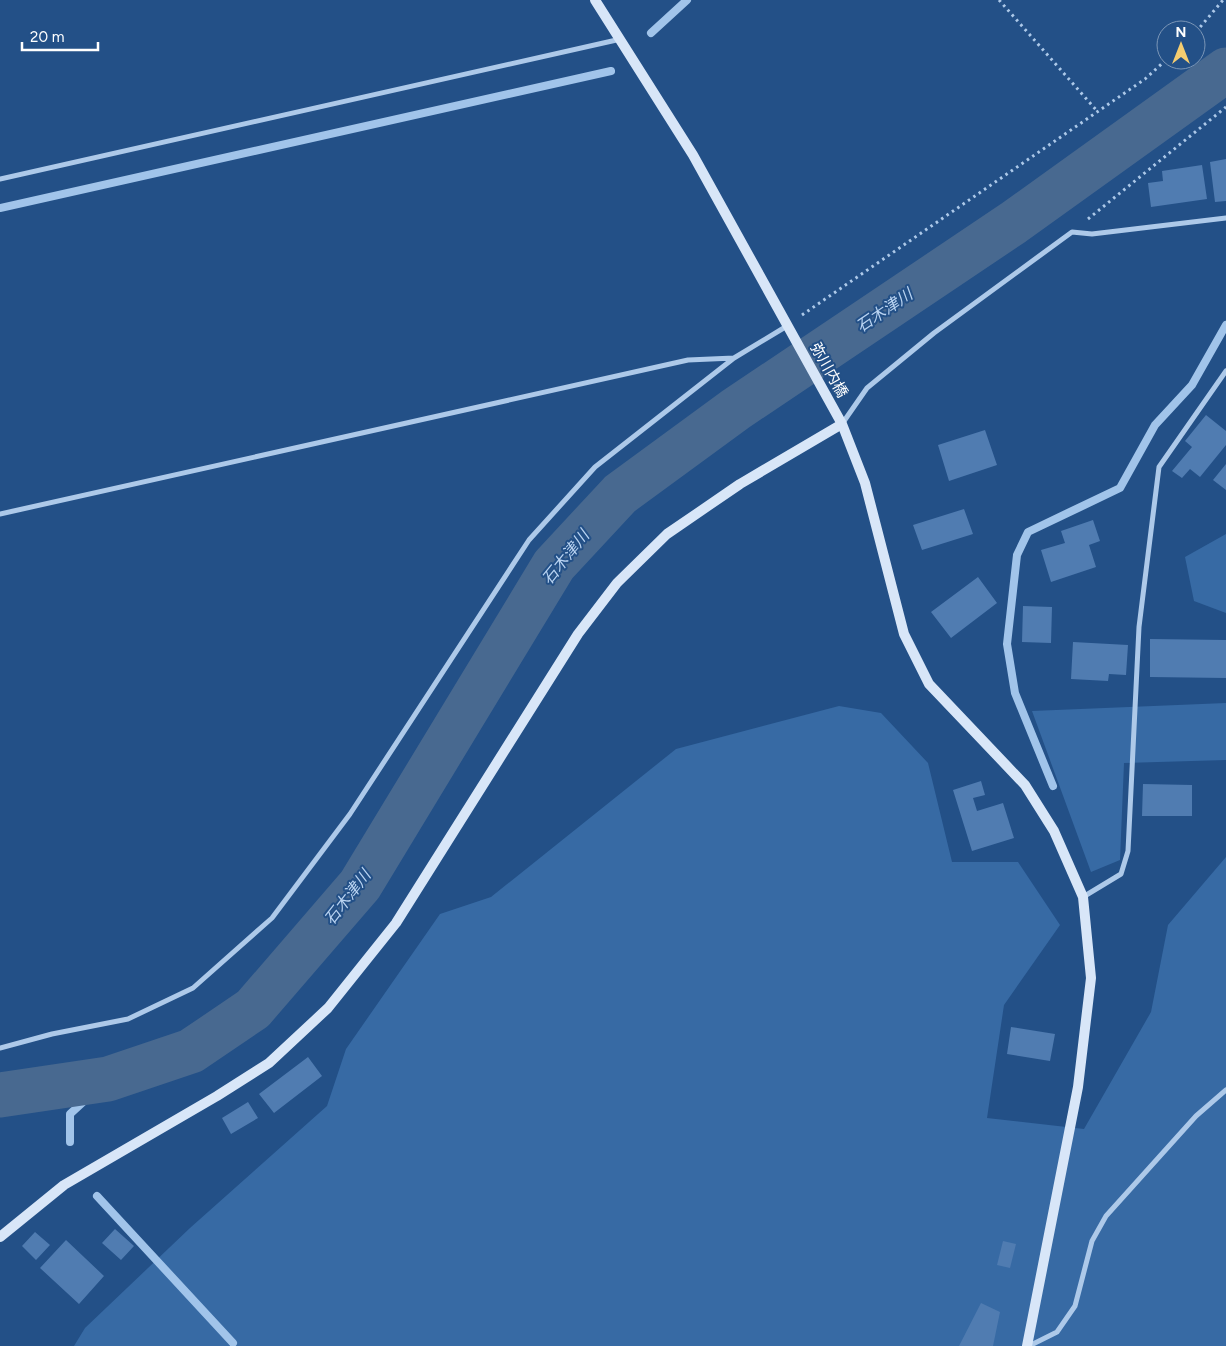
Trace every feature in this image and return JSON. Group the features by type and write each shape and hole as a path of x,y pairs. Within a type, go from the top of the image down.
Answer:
{"street":[{"name":"弥川内橋","path":"596,0 693,155 842,424 865,483 904,634 929,684 1025,784 1054,831 1083,897 1091,978 1078,1086 1028,1346"},
{"path":"0,179 621,39"},
{"path":"0,1237 64,1185 217,1096 269,1062 328,1008 396,923 578,634 618,584 667,534 740,484 842,424 867,388 934,333 1072,232 1092,234 1226,218"},
{"path":"0,1048 52,1034 128,1019 193,988 272,918 350,814 529,540 595,467 734,358 789,328"},
{"path":"0,514 688,360 734,358"},
{"path":"1083,897 1121,874 1128,850 1139,627 1159,466 1226,371"},
{"path":"1028,1346 1056,1332 1075,1306 1092,1241 1106,1216 1196,1116 1226,1090"}],"path":[{"path":"999,0 1098,112"},
{"path":"1206,20 1223,0"},
{"path":"789,328 1145,79 1156,69"},
{"path":"1072,232 1226,107"}],"shaded area":[{"path":"1226,534 1226,613 1194,601 1185,557"},
{"path":"1226,703 1226,760 1124,763 1120,860 1091,872 1032,711"},
{"path":"839,706 881,713 928,763 952,862 1018,862 1060,925 1004,1005 987,1118 1084,1129 1151,1012 1168,925 1226,857 1226,1346 74,1346 85,1328 190,1228 327,1106 346,1049 440,914 491,897 676,749"}],"building":[{"path":"1226,159 1226,201 1215,202 1210,162"},
{"path":"1202,165 1207,199 1151,207 1148,183 1163,181 1162,171"},
{"path":"1206,415 1226,431 1226,445 1200,477 1190,469 1182,478 1172,471 1192,447 1185,441"},
{"path":"985,430 997,465 949,481 938,445"},
{"path":"1226,464 1226,490 1213,480"},
{"path":"964,509 973,534 922,550 913,525"},
{"path":"1093,520 1100,541 1089,545 1096,567 1051,582 1041,550 1065,543 1061,531"},
{"path":"978,577 997,603 951,638 931,612"},
{"path":"1023,606 1052,607 1051,643 1022,642"},
{"path":"1150,639 1226,640 1226,678 1150,677"},
{"path":"1073,642 1128,645 1126,675 1109,674 1108,681 1071,679"},
{"path":"981,781 985,795 973,798 977,811 1003,803 1014,838 972,851 953,790"},
{"path":"1143,784 1192,785 1192,816 1142,816"},
{"path":"1011,1027 1055,1034 1050,1061 1007,1054"},
{"path":"308,1057 322,1076 274,1113 259,1094"},
{"path":"248,1102 258,1118 231,1134 222,1118"},
{"path":"115,1229 134,1246 121,1260 102,1243"},
{"path":"35,1232 50,1245 36,1260 22,1246"},
{"path":"66,1240 104,1276 79,1304 40,1268"},
{"path":"1003,1241 1016,1244 1010,1268 997,1265"},
{"path":"981,1303 1000,1312 993,1346 959,1346"}],"waterway":[{"path":"651,33 687,0"},
{"name":"石木津川","path":"0,1095 108,1079 191,1051 253,1009 360,885 554,565 620,494 736,409 1013,223 1226,70"},
{"path":"0,208 611,71"},
{"path":"1053,786 1015,693 1007,644 1017,555 1028,532 1120,488 1155,425 1192,385 1226,325"},
{"path":"70,1142 70,1114 108,1079"},
{"path":"97,1196 233,1343"}]}
